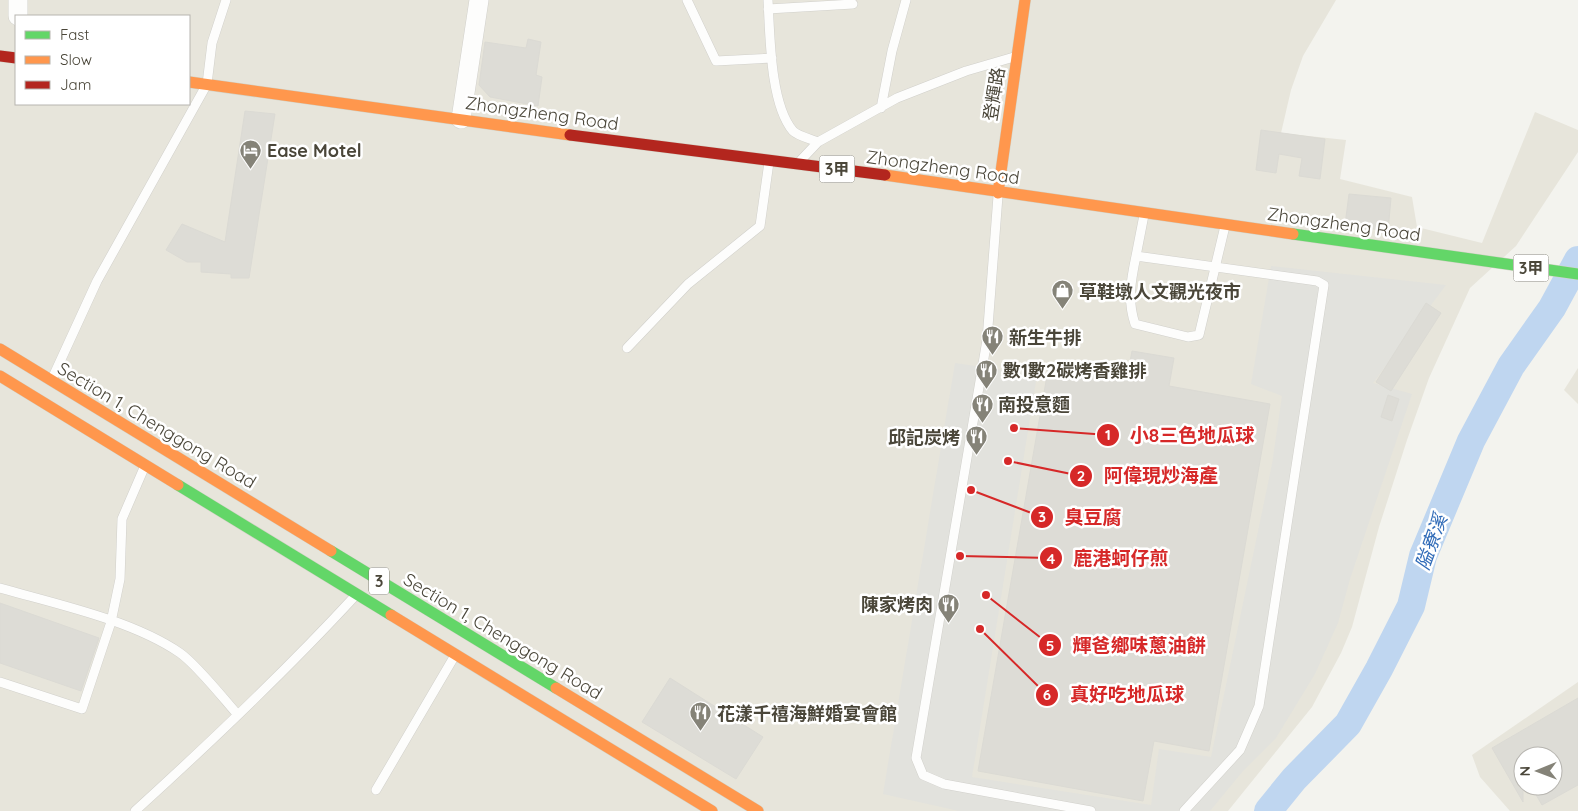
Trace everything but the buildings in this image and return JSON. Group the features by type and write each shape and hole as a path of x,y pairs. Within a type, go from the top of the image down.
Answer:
{"main road":[{"name":"登輝路","path":"998,193 1001,157 1025,0"},
{"path":"0,56 15,58"},
{"name":"Zhongzheng Road","path":"190,82 537,131 770,160 1578,274"},
{"name":"Section 1, Chenggong Road","path":"0,350 46,391 145,465 361,593 455,655 712,811"},
{"name":"Section 1, Chenggong Road","path":"0,376 46,391 758,811"}],"street":[{"path":"18,0 18,15"},
{"path":"461,119 480,0"}],"lane":[{"path":"46,391 97,281 207,84 212,43 226,0"},
{"path":"687,0 716,61 772,58"},
{"path":"881,108 892,51 906,0"},
{"path":"818,142 794,132 783,113 772,58 768,4 853,4"},
{"path":"797,164 818,142 897,98 966,71 1017,57"},
{"path":"627,348 688,284 760,226 770,160"},
{"path":"998,193 987,340 916,758 923,775 944,784 1091,811"},
{"path":"1144,213 1130,284 1130,308 1135,324 1188,337 1199,335 1226,224"},
{"path":"1136,256 1215,265 1317,281 1324,285 1259,706 1240,750 1184,811"},
{"path":"0,682 82,709 111,622 120,579 122,519 145,465"},
{"path":"0,588 148,635 182,654 238,715"},
{"path":"135,811 238,715 361,593"},
{"path":"376,790 455,655"}],"shaded area":[{"path":"0,0 1336,0 1303,56 1291,90 1281,133 1346,140 1340,179 1412,197 1417,227 1482,243 1535,112 1578,130 1578,152 1516,246 1470,288 1429,378 1379,527 1352,627 1341,653 1312,707 1228,811 0,811"},
{"path":"1271,266 1446,285 1373,383 1412,394 1350,579 1338,623 1315,674 1276,738 1243,771 1210,811 959,811 883,794 955,363 1037,375 972,777 1151,805 1159,749 1211,757 1272,464 1282,396 1251,384"},
{"path":"1578,368 1578,404 1564,390"},
{"path":"1578,682 1578,811 1510,811 1480,777 1472,755"}],"waterway":[{"name":"隘寮溪","path":"1268,811 1294,779 1348,724 1379,669 1411,606 1423,556 1471,441 1511,366 1552,308 1578,260"}],"traffic: fast":[{"path":"1293,234 1578,274"},
{"path":"178,485 391,615"},
{"path":"331,551 556,688"}],"traffic: slow":[{"path":"998,193 1025,0"},
{"path":"190,82 570,135"},
{"path":"885,175 1293,234"},
{"path":"0,349 331,551"},
{"path":"0,376 178,485"},
{"path":"391,615 712,811"},
{"path":"556,688 758,811"}],"traffic: jam":[{"path":"0,56 15,58"},
{"path":"570,135 885,175"}],"place":[{"name":"Ease Motel","path":"251,169"},
{"name":"草鞋墩人文觀光夜市","path":"1063,310"},
{"name":"新生牛排","path":"993,356"},
{"name":"數1數2碳烤香雞排","path":"987,389"},
{"name":"南投意麵","path":"982,423"},
{"name":"小8三色地瓜球","path":"1014,428"},
{"name":"邱記炭烤","path":"976,456"},
{"name":"阿偉現炒海產","path":"1008,461"},
{"name":"臭豆腐","path":"971,490"},
{"name":"鹿港蚵仔煎","path":"960,556"},
{"name":"輝爸鄉味蔥油餅","path":"986,595"},
{"name":"陳家烤肉","path":"949,623"},
{"name":"真好吃地瓜球","path":"980,629"},
{"name":"花漾千禧海鮮婚宴會館","path":"701,732"}]}
